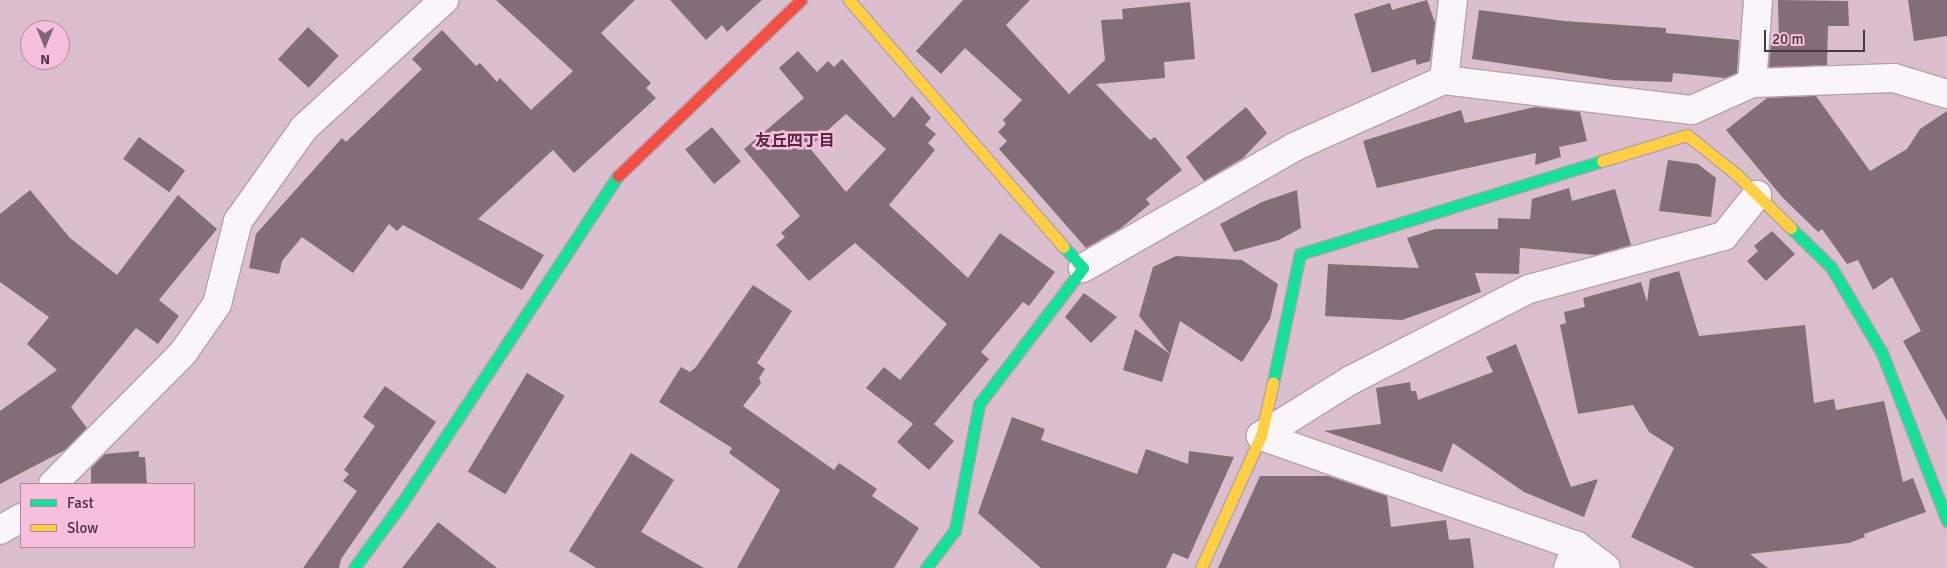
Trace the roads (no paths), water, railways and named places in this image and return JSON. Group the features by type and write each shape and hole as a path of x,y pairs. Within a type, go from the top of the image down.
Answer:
{"street":[{"path":"54,483 182,353 217,304 238,221 304,128 444,0"},
{"path":"354,568 402,503 611,182 801,0"},
{"path":"848,0 1083,268"},
{"path":"1444,80 1454,0"},
{"path":"1752,83 1758,0"},
{"path":"1201,568 1261,436 1300,254 1689,122 1752,83 1894,78 1947,94"},
{"path":"926,568 954,530 980,404 1083,268 1294,147 1444,80 1689,122 1757,195 1831,267 1882,353 1947,521"},
{"path":"1261,436 1351,380 1529,288 1724,236 1757,195"},
{"path":"1261,436 1572,557 1606,568"},
{"path":"0,530 20,519"}],"district":[{"name":"友丘四丁目","path":"795,141"}]}
